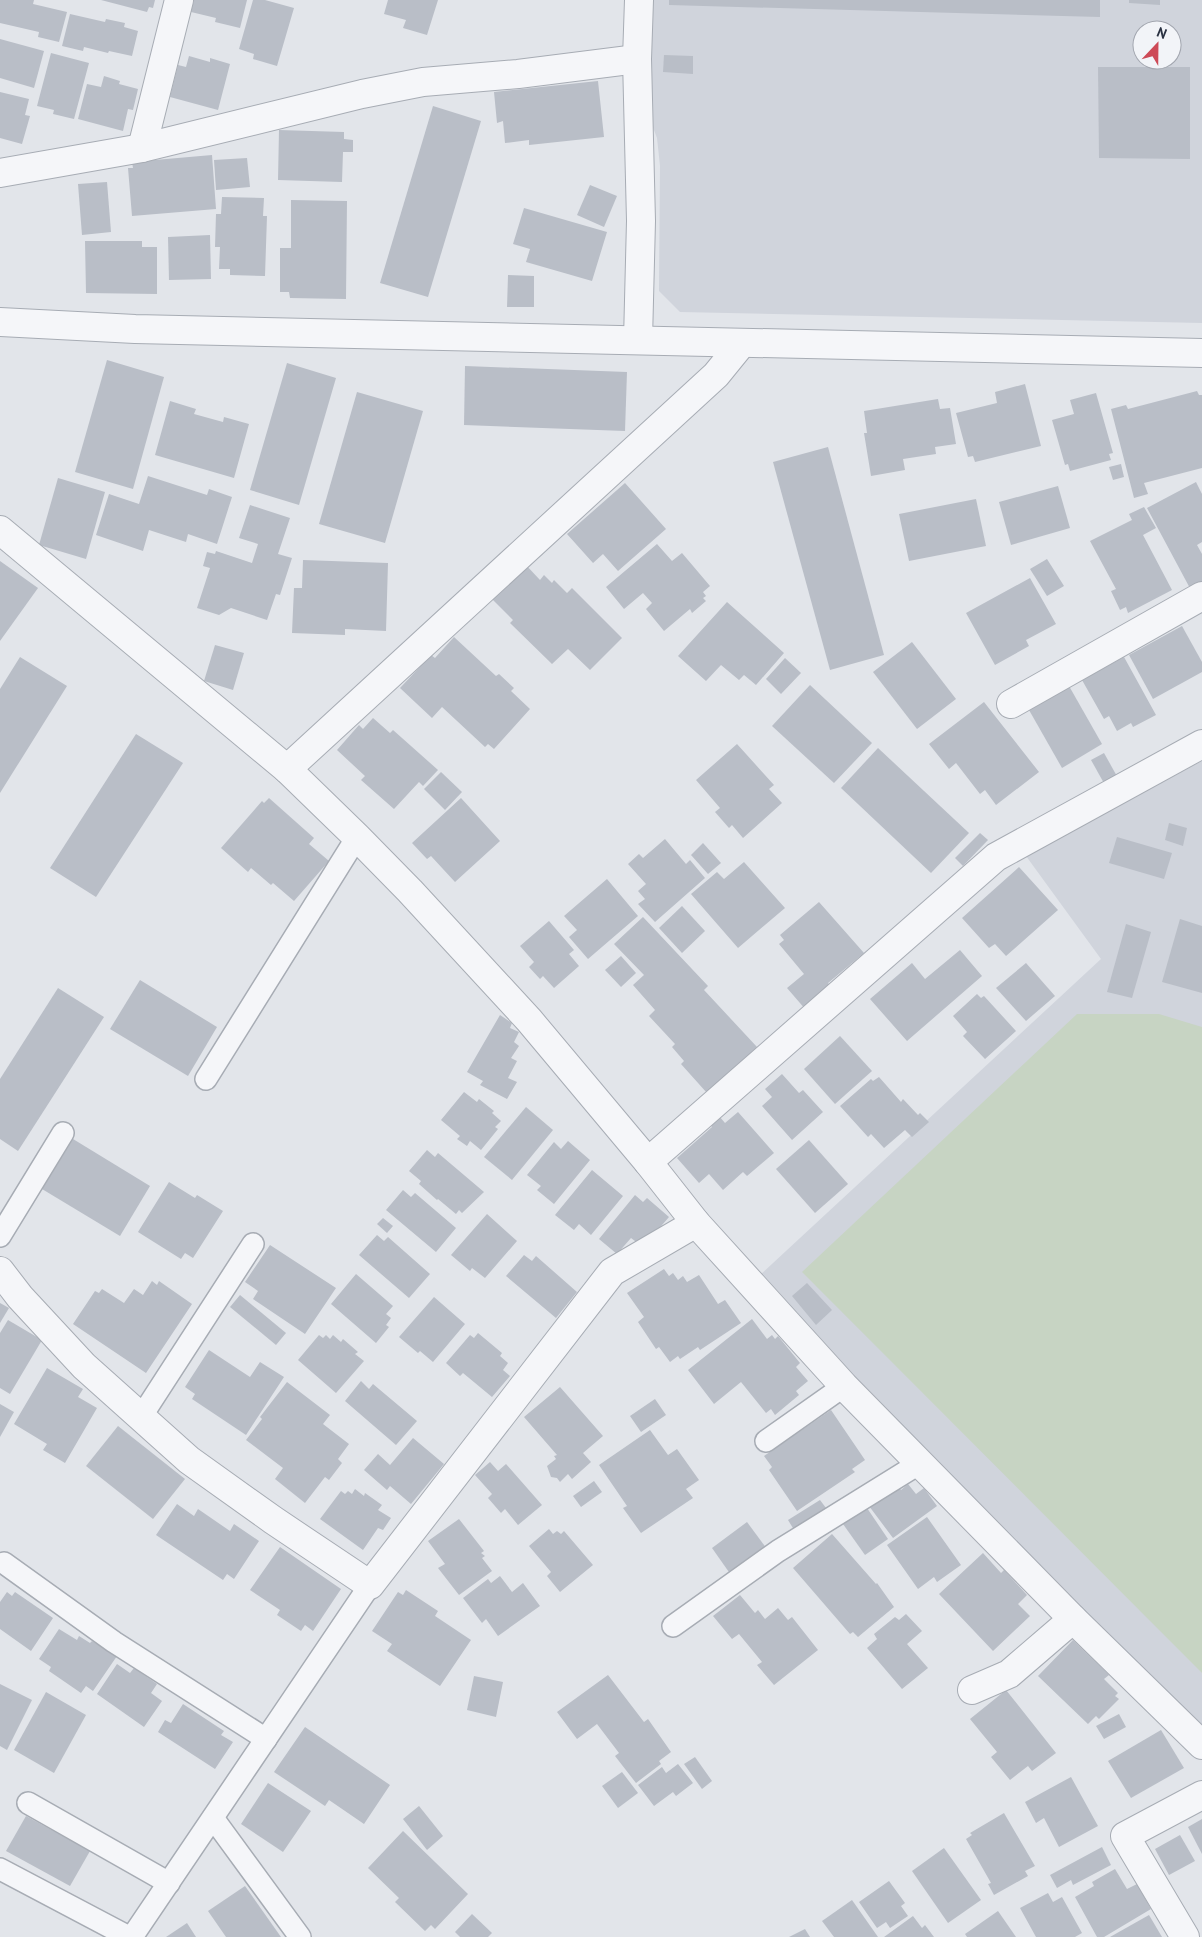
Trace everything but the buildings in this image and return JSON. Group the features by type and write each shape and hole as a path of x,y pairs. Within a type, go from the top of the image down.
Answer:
{"street":[{"path":"142,148 179,0"},
{"path":"638,340 641,221 637,59 639,0"},
{"path":"0,173 142,148 362,94 423,82 518,74 637,59"},
{"path":"0,322 136,329 1202,353"},
{"path":"287,769 716,375 742,343"},
{"path":"0,530 287,769 357,837 529,1020 648,1162 696,1223 844,1386 1073,1619 1202,1746"},
{"path":"1011,704 1202,596"},
{"path":"648,1162 996,857 1202,744"},
{"path":"0,1271 20,1297 84,1366 189,1460 273,1520 370,1585 612,1272 696,1223"},
{"path":"972,1690 1008,1674 1073,1619"},
{"path":"1186,1937 1125,1836 1202,1795"}],"lane":[{"path":"206,1079 357,837"},
{"path":"0,1236 63,1133"},
{"path":"141,1417 253,1244"},
{"path":"766,1441 844,1386"},
{"path":"673,1626 778,1551 920,1463"},
{"path":"4,1563 114,1642 266,1739"},
{"path":"0,1869 131,1937 370,1585"},
{"path":"28,1803 169,1883"},
{"path":"213,1818 300,1937"}],"shaded area":[{"path":"648,0 1202,0 1202,323 680,312 659,291 660,166 657,138 646,109"},
{"path":"1202,761 1202,1730 866,1395 759,1276 1101,959 1026,856"}],"green space":[{"path":"1077,1014 1159,1014 1202,1027 1202,1673 802,1272"}]}
